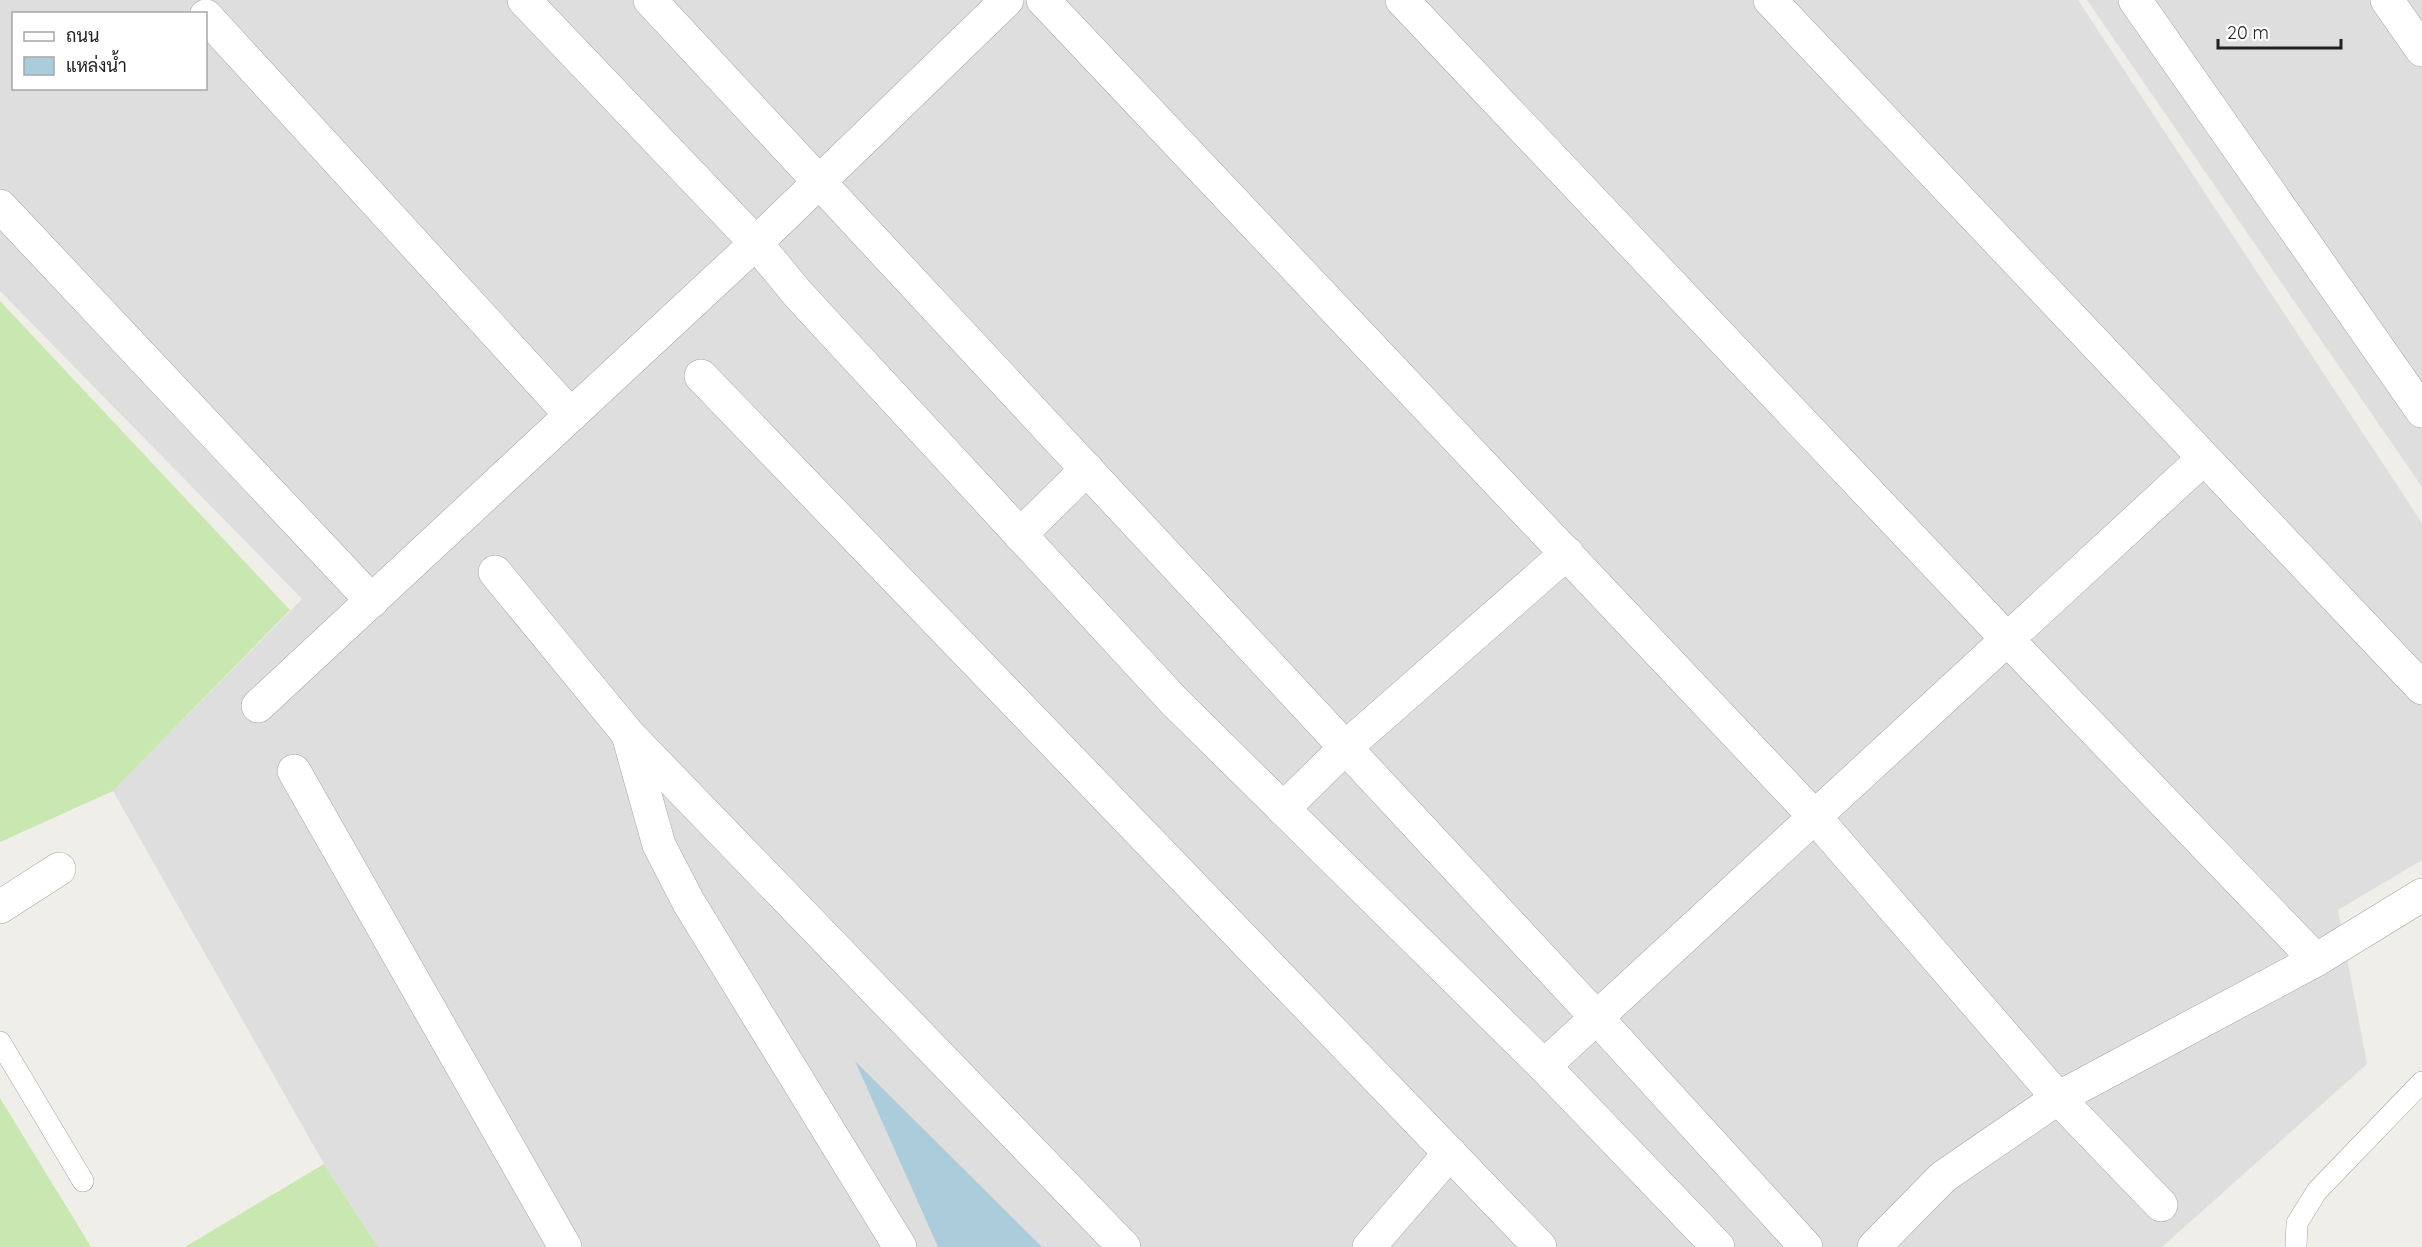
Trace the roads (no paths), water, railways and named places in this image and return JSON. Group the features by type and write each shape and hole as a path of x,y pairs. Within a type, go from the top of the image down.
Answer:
{"street":[{"path":"190,0 201,12"},
{"path":"524,0 756,243 798,294 1174,701 1544,1066 1718,1247"},
{"path":"650,0 1598,1018 1806,1247"},
{"path":"258,706 820,183 1007,0"},
{"path":"1043,0 1815,817 2058,1098 2161,1205"},
{"path":"1402,0 2007,639 2316,960"},
{"path":"1770,0 2422,688"},
{"path":"2135,0 2422,411"},
{"path":"2387,0 2422,50"},
{"path":"207,18 571,415"},
{"path":"0,206 372,602"},
{"path":"701,376 1540,1247"},
{"path":"1544,1066 2203,459"},
{"path":"1020,535 1086,469"},
{"path":"1283,809 1346,747 1567,553"},
{"path":"495,572 628,734 1124,1247"},
{"path":"628,734 658,845 689,903 900,1247"},
{"path":"294,771 566,1247"},
{"path":"0,907 59,869"},
{"path":"1874,1247 1943,1177 2058,1098 2316,960 2422,895"},
{"path":"1369,1247 1449,1153"}],"lane":[{"path":"0,1042 83,1181"},
{"path":"2296,1247 2297,1223 2317,1191 2422,1082"}],"water":[{"path":"855,1061 1042,1247 938,1247"}]}
